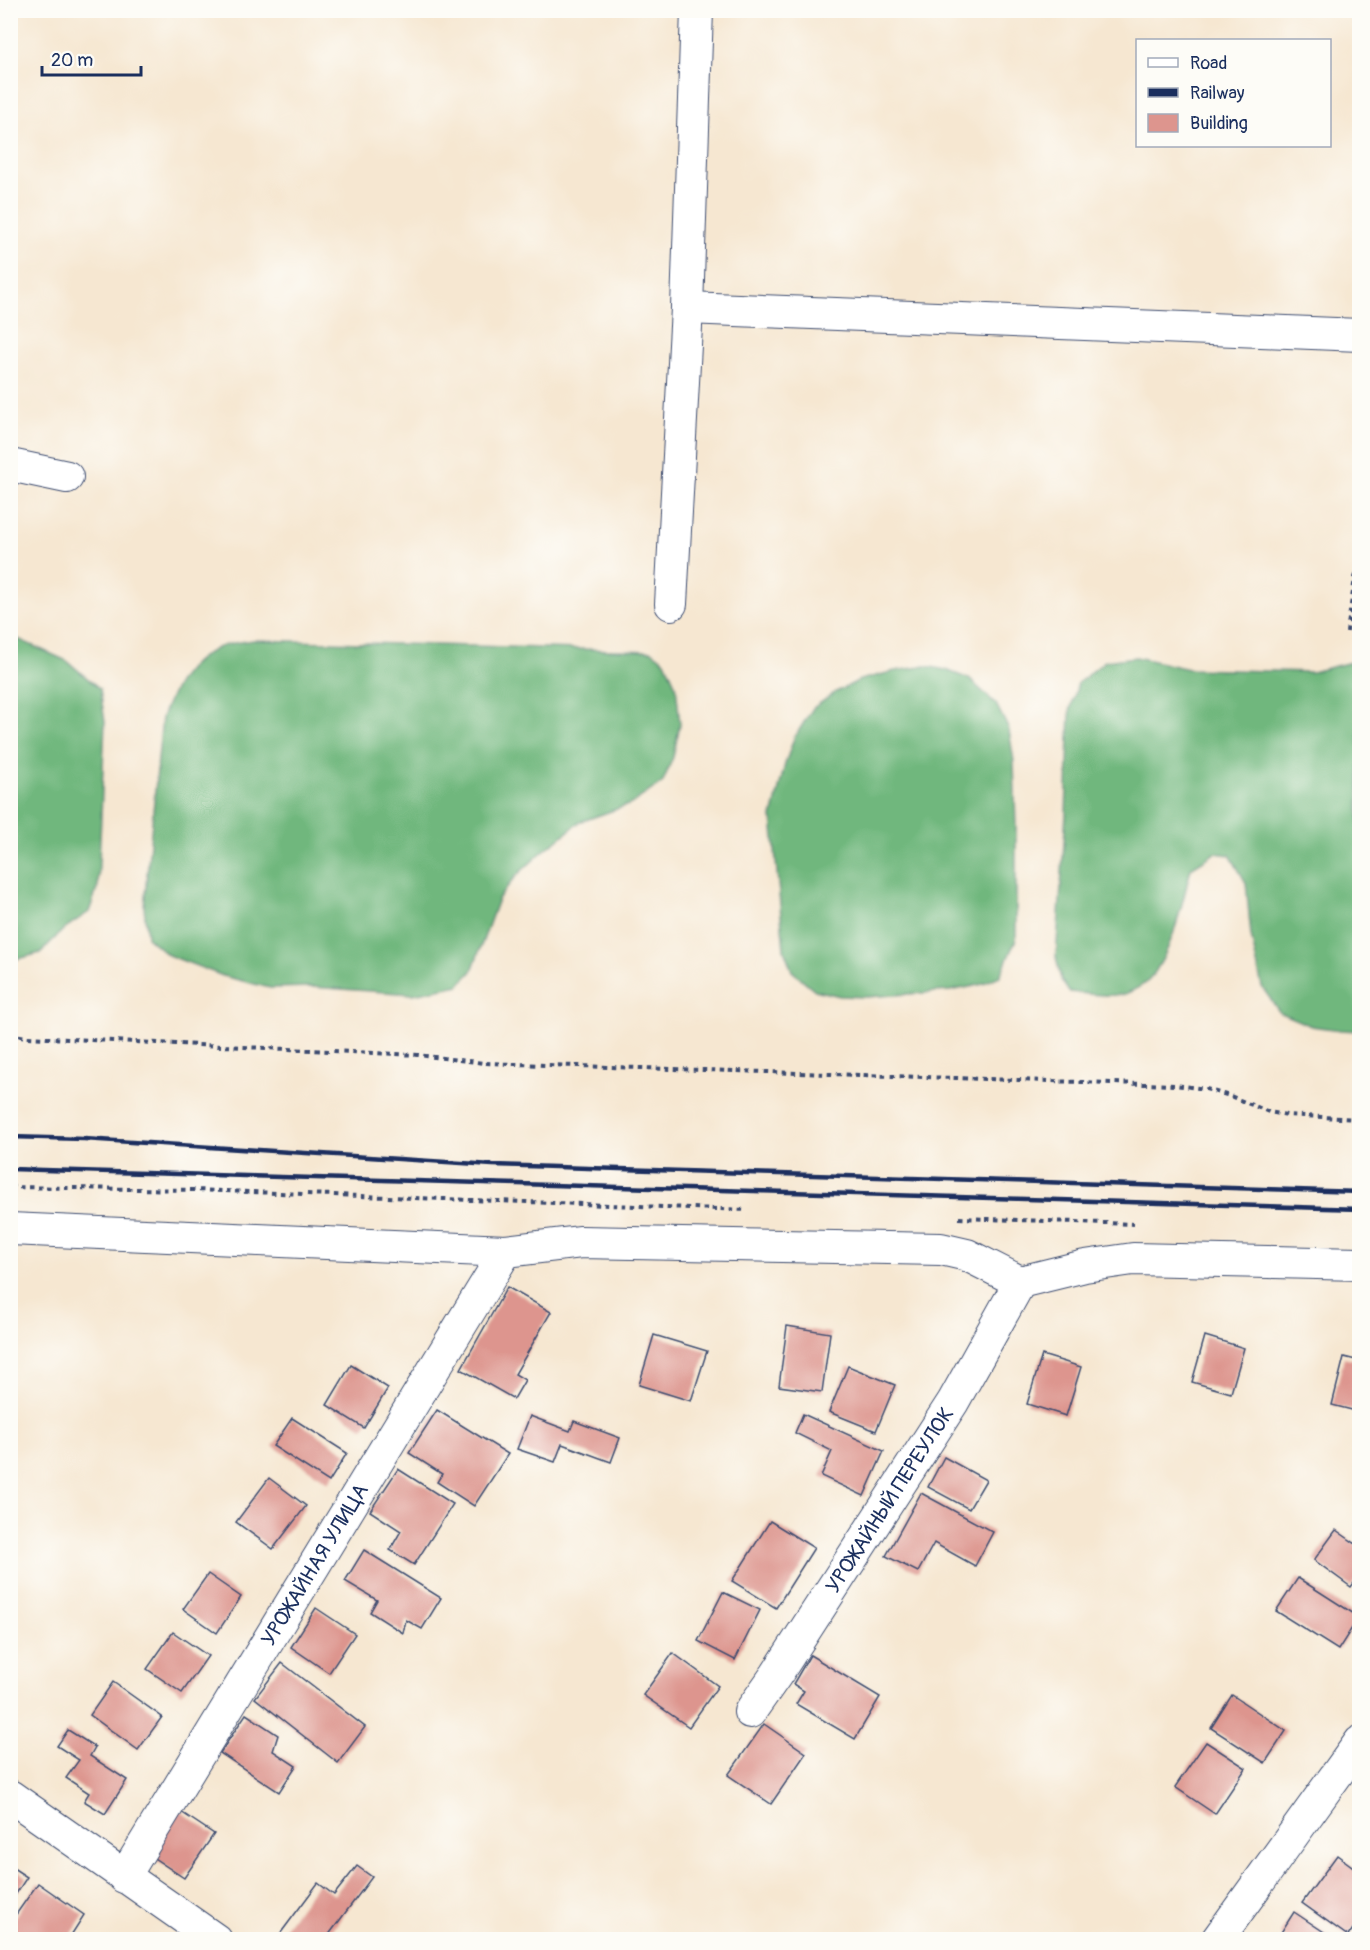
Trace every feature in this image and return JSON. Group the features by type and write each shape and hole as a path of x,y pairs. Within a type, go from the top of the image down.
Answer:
{"street":[{"path":"671,604 687,308 697,10"},
{"path":"687,308 1359,335"},
{"path":"10,465 67,477"},
{"path":"10,1229 506,1251 581,1242 941,1249 967,1255 1020,1282 1085,1266 1133,1259 1359,1264"},
{"name":"УРОЖАЙНАЯ УЛИЦА","path":"124,1877 506,1251"},
{"name":"УРОЖАЙНЫЙ ПЕРЕУЛОК","path":"750,1712 783,1665 953,1402 1020,1282"},
{"path":"1217,1940 1359,1742"},
{"path":"10,1796 216,1940"}],"path":[{"path":"1347,632 1359,563"},
{"path":"10,1034 80,1040 418,1054 484,1063 1175,1085 1206,1089 1269,1112 1359,1119"},
{"path":"10,1187 195,1190 752,1210"},
{"path":"954,1217 1145,1224"}],"green space":[{"path":"11,636 67,661 100,689 105,722 98,886 89,912 64,929 40,953 11,961"},
{"path":"254,640 652,651 665,661 676,686 680,724 673,757 663,782 631,804 580,822 516,876 498,899 472,971 459,985 413,994 312,987 270,988 223,976 168,955 147,937 144,906 162,717 166,706 182,677 206,654 221,646"},
{"path":"1136,657 1189,669 1312,672 1359,660 1359,1031 1311,1026 1280,1013 1262,987 1251,936 1246,883 1230,855 1215,853 1191,868 1170,941 1157,969 1147,982 1125,994 1106,995 1069,992 1061,980 1056,957 1066,814 1070,711 1078,683 1105,661"},
{"path":"926,666 946,670 969,679 996,704 1009,730 1014,761 1016,939 1000,976 979,985 950,991 866,997 840,996 815,990 792,971 784,949 772,817 785,764 794,738 813,708 836,692 860,680"}],"building":[{"path":"507,1287 551,1312 515,1374 525,1380 514,1399 461,1369"},
{"path":"787,1326 830,1333 822,1392 779,1386"},
{"path":"654,1335 707,1351 691,1401 639,1385"},
{"path":"1205,1336 1244,1348 1231,1393 1192,1382"},
{"path":"1042,1355 1081,1367 1066,1416 1027,1404"},
{"path":"1344,1357 1360,1361 1360,1412 1332,1405"},
{"path":"351,1365 388,1388 364,1428 327,1405"},
{"path":"848,1366 895,1385 876,1431 829,1412"},
{"path":"437,1410 508,1454 474,1506 437,1482 442,1474 409,1453"},
{"path":"803,1414 884,1451 864,1496 821,1476 832,1451 795,1433"},
{"path":"530,1416 570,1431 574,1421 620,1438 611,1462 562,1444 555,1462 517,1449"},
{"path":"292,1418 347,1453 329,1482 273,1446"},
{"path":"944,1457 986,1480 969,1509 928,1487"},
{"path":"398,1469 453,1504 414,1565 390,1550 401,1531 370,1511"},
{"path":"269,1478 306,1506 273,1549 236,1522"},
{"path":"921,1493 993,1532 975,1566 934,1543 918,1572 886,1556"},
{"path":"770,1521 814,1548 776,1608 732,1581"},
{"path":"1336,1530 1360,1547 1360,1575 1351,1587 1314,1560"},
{"path":"364,1550 441,1598 422,1629 406,1620 403,1633 370,1612 377,1600 345,1581"},
{"path":"208,1574 241,1597 217,1633 183,1609"},
{"path":"1298,1578 1359,1617 1338,1650 1276,1611"},
{"path":"723,1592 760,1610 735,1660 698,1641"},
{"path":"316,1608 355,1634 329,1673 291,1647"},
{"path":"173,1632 208,1656 182,1693 147,1669"},
{"path":"673,1653 718,1686 689,1727 643,1695"},
{"path":"810,1655 880,1697 855,1739 796,1704 804,1691 793,1684"},
{"path":"282,1663 365,1727 338,1763 255,1698"},
{"path":"113,1682 162,1717 138,1750 90,1715"},
{"path":"1232,1695 1286,1731 1265,1763 1211,1728"},
{"path":"246,1714 278,1735 273,1751 296,1766 279,1792 220,1753"},
{"path":"764,1724 806,1753 771,1804 728,1775"},
{"path":"68,1730 95,1747 90,1756 127,1780 105,1814 84,1801 89,1793 66,1778 79,1760 57,1746"},
{"path":"1206,1742 1246,1768 1215,1814 1175,1787"},
{"path":"178,1810 214,1834 184,1878 148,1854"},
{"path":"1337,1855 1360,1872 1360,1919 1348,1936 1302,1903"},
{"path":"10,1866 27,1877 10,1903"},
{"path":"357,1866 372,1877 325,1940 279,1940 277,1938 318,1883 334,1895"},
{"path":"38,1883 84,1915 68,1940 14,1940 10,1937 10,1923"},
{"path":"1294,1912 1336,1940 1289,1940 1280,1934"}],"railway":[{"path":"10,1137 84,1139 493,1165 1360,1192"},
{"path":"10,1169 1360,1209"}]}
